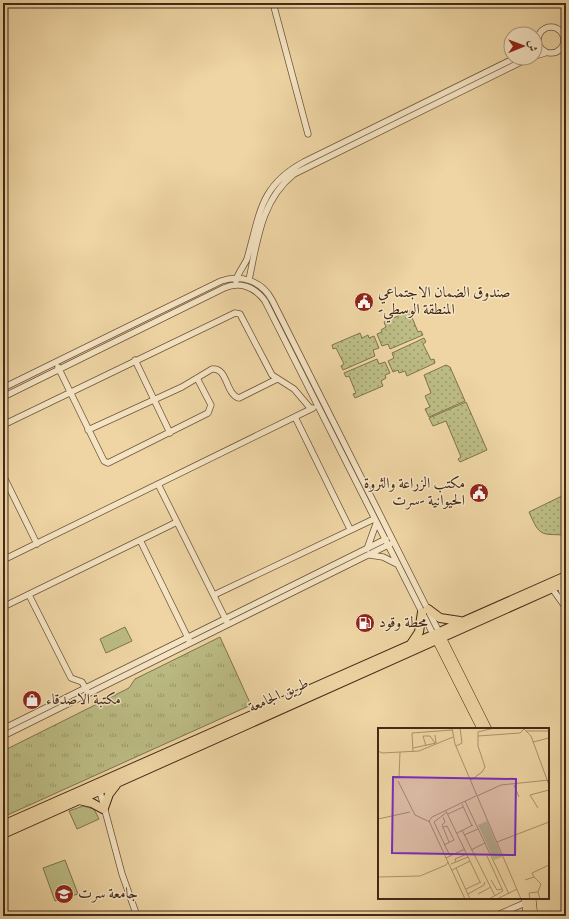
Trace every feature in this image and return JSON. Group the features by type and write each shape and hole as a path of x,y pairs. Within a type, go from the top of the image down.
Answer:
{"highway":[{"name":"طريق الجامعة","path":"3,825 97,788 557,583 566,576"},
{"name":"طريق الجامعة","path":"368,667 411,644 438,636 463,621 557,583"},
{"path":"411,644 419,632 425,610 440,618 463,621"},
{"name":"طريق الجامعة","path":"3,834 78,800 97,788 119,782 245,722"},
{"path":"78,800 92,803 104,810 109,794 119,782"}],"main road":[{"path":"438,636 481,728"},
{"path":"438,636 487,728"},
{"path":"532,899 534,916"},
{"path":"525,900 527,916"}],"street":[{"path":"273,3 308,134"},
{"path":"543,31 548,27 554,27 564,32 565,40 564,48 555,53 545,53 543,51"},
{"path":"237,285 236,278 246,261 261,206 272,188 286,173 304,162 503,64"},
{"path":"249,280 267,208 276,192 289,178 316,162 513,66"},
{"path":"3,388 221,281 236,278 249,280 261,286 272,300 389,541 438,636"},
{"path":"3,397 224,288 237,285 248,287 257,292 265,301 375,521 389,541 397,564 425,610"},
{"path":"257,292 261,286"},
{"path":"3,425 135,360 238,312 270,372 277,379 294,389 311,409"},
{"path":"135,360 170,433"},
{"path":"55,362 104,461 108,463 207,414 211,405 197,378"},
{"path":"88,430 197,378 210,370 218,369 222,373 232,394 239,398 277,379"},
{"path":"3,560 323,403"},
{"path":"295,417 350,529"},
{"path":"3,475 37,544"},
{"path":"158,484 227,621"},
{"path":"214,595 350,529 375,521"},
{"path":"367,549 375,521"},
{"path":"3,608 177,522"},
{"path":"140,540 189,640"},
{"path":"3,736 87,691 367,549 389,541"},
{"path":"227,621 367,555 389,541"},
{"path":"367,555 383,557 397,564"},
{"path":"557,583 566,603"},
{"path":"557,583 566,608"},
{"path":"29,595 71,678 82,682 87,691"},
{"path":"3,729 87,691"},
{"path":"97,788 122,874 137,916"},
{"path":"495,916 525,900"}],"green space":[{"path":"412,310 414,314 411,315 418,332 421,331 423,335 390,349 388,344 382,346 377,334 382,332 381,330 386,327 384,322"},
{"path":"360,333 362,338 368,335 369,338 374,336 379,348 373,350 375,356 343,370 341,366 344,364 336,348 333,349 332,345"},
{"path":"424,338 426,342 423,344 431,360 434,359 435,363 407,376 405,371 399,373 398,370 393,372 388,361 394,358 392,353"},
{"path":"377,359 379,364 385,362 390,373 385,375 386,378 381,381 383,386 355,398 353,394 356,393 349,376 346,377 344,373"},
{"path":"446,365 450,367 465,401 429,417 425,409 430,407 425,396 431,393 424,375"},
{"path":"466,402 487,450 460,462 458,459 461,457 446,421 433,426 429,418"},
{"path":"566,494 566,535 546,534 539,530 529,512"},
{"path":"125,627 132,641 106,653 100,639"},
{"path":"220,637 251,705 3,817 3,751 129,688 135,679"},
{"path":"83,806 94,809 99,819 77,829 69,811"},
{"path":"65,860 78,894 55,901 43,868"}],"place":[{"name":"صندوق الضمان الاجتماعي -المنطقة الوسطي","path":"364,302"},
{"name":"مكتب الزراعة والثروة الحيوانية -سرت","path":"479,493"},
{"name":"محطة وقود","path":"365,623"},
{"name":"مكتبة الاصدقاء","path":"32,700"},
{"name":"جامعة سرت","path":"64,894"}]}
